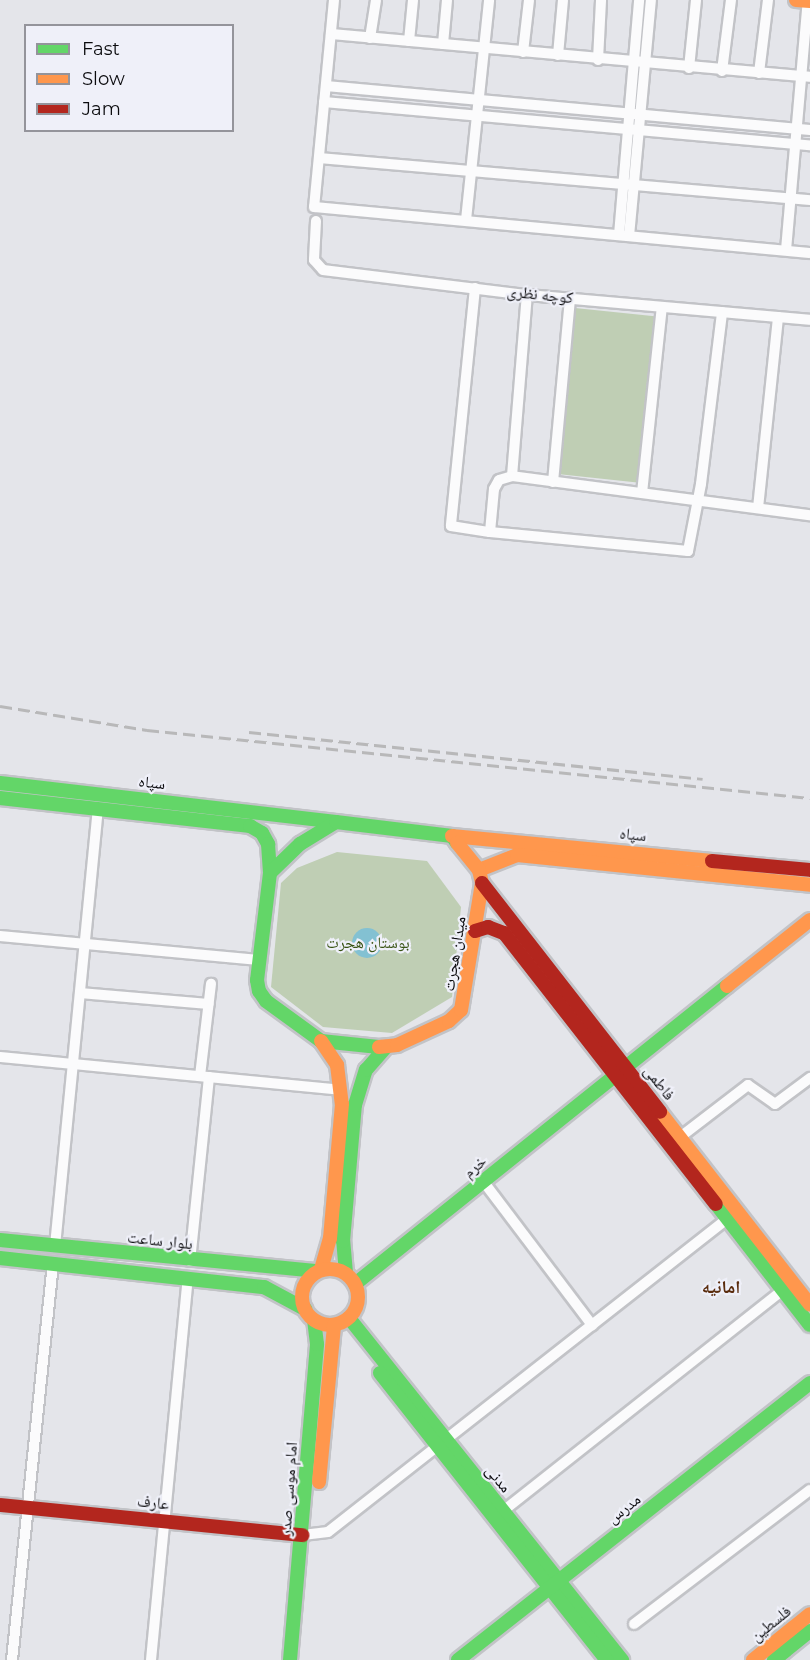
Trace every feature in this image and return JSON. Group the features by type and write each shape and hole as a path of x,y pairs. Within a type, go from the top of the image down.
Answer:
{"main road":[{"name":"سپاه","path":"0,783 336,822"},
{"path":"98,809 100,793"},
{"name":"سپاه","path":"0,798 250,826 262,833 268,844 270,873"},
{"path":"270,873 300,844 336,822 452,836 481,877"},
{"name":"سپاه","path":"452,836 810,870"},
{"name":"سپاه","path":"481,877 517,855 810,885"},
{"name":"میدان هجرت","path":"270,873 257,980 266,1001 321,1041 385,1048 421,1035 449,1021 461,1010 475,931 481,877"},
{"name":"فاطمی","path":"481,877 621,1071 732,1215 810,1305"},
{"name":"خرم","path":"356,1284 810,920"},
{"name":"فاطمی","path":"475,931 488,927 504,933 621,1071"},
{"path":"319,1270 345,1273 356,1284 358,1302 341,1322 315,1321 305,1310 302,1292 319,1270 330,1238 340,1090 337,1065 321,1041"},
{"path":"345,1273 343,1241 355,1106 366,1070 385,1048"},
{"name":"فاطمی","path":"732,1215 810,1325"},
{"name":"بلوار ساعت","path":"0,1240 190,1261 319,1270"},
{"name":"بلوار ساعت","path":"0,1258 264,1287 305,1310"},
{"name":"امام موسی صدر","path":"302,1660 317,1344 315,1321"},
{"name":"مدنی","path":"341,1322 554,1585 622,1660"},
{"name":"امام موسی صدر","path":"290,1660 341,1322"},
{"name":"مدرس","path":"458,1660 810,1383"},
{"name":"مدنی","path":"441,1443 503,1511 607,1660"},
{"name":"عارف","path":"0,1505 308,1536"},
{"name":"فلسطین","path":"753,1660 810,1614"},
{"path":"774,1660 810,1630"}],"street":[{"path":"334,0 314,207 810,252"},
{"path":"370,38 375,0"},
{"path":"409,41 413,0"},
{"path":"442,44 447,0"},
{"path":"466,220 489,0"},
{"path":"523,52 529,0"},
{"path":"558,56 564,0"},
{"path":"598,60 601,0"},
{"path":"639,0 640,65"},
{"path":"624,236 640,65 651,0"},
{"path":"689,68 696,0"},
{"path":"722,71 731,0"},
{"path":"759,74 768,0"},
{"path":"786,250 795,144 806,77 804,1"},
{"path":"331,34 484,47 640,65 806,77"},
{"path":"326,86 810,130"},
{"path":"324,102 810,145"},
{"path":"319,158 810,200"},
{"name":"کوچه نظری","path":"316,220 314,260 323,270 528,295 810,320"},
{"path":"475,288 452,526 490,532 688,551 695,500 701,484 722,312"},
{"path":"512,476 528,295"},
{"path":"553,482 570,298"},
{"path":"642,493 662,307"},
{"path":"758,508 778,317"},
{"path":"490,532 494,489 499,480 512,476 810,514"},
{"path":"55,1246 98,809"},
{"path":"0,936 259,960"},
{"path":"190,1261 211,984"},
{"path":"80,993 209,1005"},
{"path":"0,1057 340,1090"},
{"path":"675,1141 748,1085 775,1104 810,1078"},
{"path":"483,1181 592,1325"},
{"path":"308,1536 328,1532 732,1215"},
{"path":"12,1660 52,1264"},
{"path":"151,1660 188,1278"},
{"path":"503,1511 783,1290"},
{"path":"634,1624 810,1490"}],"green space":[{"path":"575,308 655,316 637,482 558,474"},
{"name":"بوستان هجرت","path":"337,852 427,861 461,907 452,997 392,1033 323,1027 271,987 281,883 297,868"}],"water":[{"path":"367,928 378,932 382,943 378,954 367,958 356,954 352,943 356,932"}],"railway":[{"path":"0,706 147,730 810,798"},
{"path":"249,732 703,779"}],"traffic: fast":[{"path":"0,783 336,822"},
{"path":"0,798 250,826 262,833 268,844 270,873 257,980 259,991 266,1001 321,1041 379,1047"},
{"path":"270,873 300,844 336,822 452,836 457,843"},
{"path":"355,1284 727,986"},
{"path":"346,1273 343,1241 355,1105 366,1070 385,1048"},
{"path":"716,1204 810,1325"},
{"path":"0,1240 317,1271"},
{"path":"0,1258 264,1287 305,1309"},
{"path":"349,1318 622,1660"},
{"path":"290,1660 317,1344 314,1321"},
{"path":"380,1373 607,1660"},
{"path":"458,1660 810,1383"},
{"path":"774,1660 810,1631"}],"traffic: slow":[{"path":"796,0 810,1"},
{"path":"452,836 712,861"},
{"path":"379,1047 397,1045 449,1021 461,1010 482,883 479,870 457,843"},
{"path":"479,870 517,855 810,885"},
{"path":"727,986 810,920"},
{"path":"321,1041 337,1065 342,1104 330,1238 321,1270"},
{"path":"660,1112 810,1305"},
{"path":"324,1269 336,1269 346,1273 354,1281 358,1297 354,1313 346,1321 336,1325 324,1325 314,1321 306,1313 302,1303 302,1291 306,1281 314,1273 324,1269"},
{"path":"319,1482 334,1325"},
{"path":"753,1660 810,1614"}],"traffic: jam":[{"path":"712,861 810,870"},
{"path":"482,883 660,1112"},
{"path":"475,931 488,927 504,933 716,1204"},
{"path":"0,1505 303,1535"}],"district":[{"name":"امانیه","path":"721,1287"}]}
